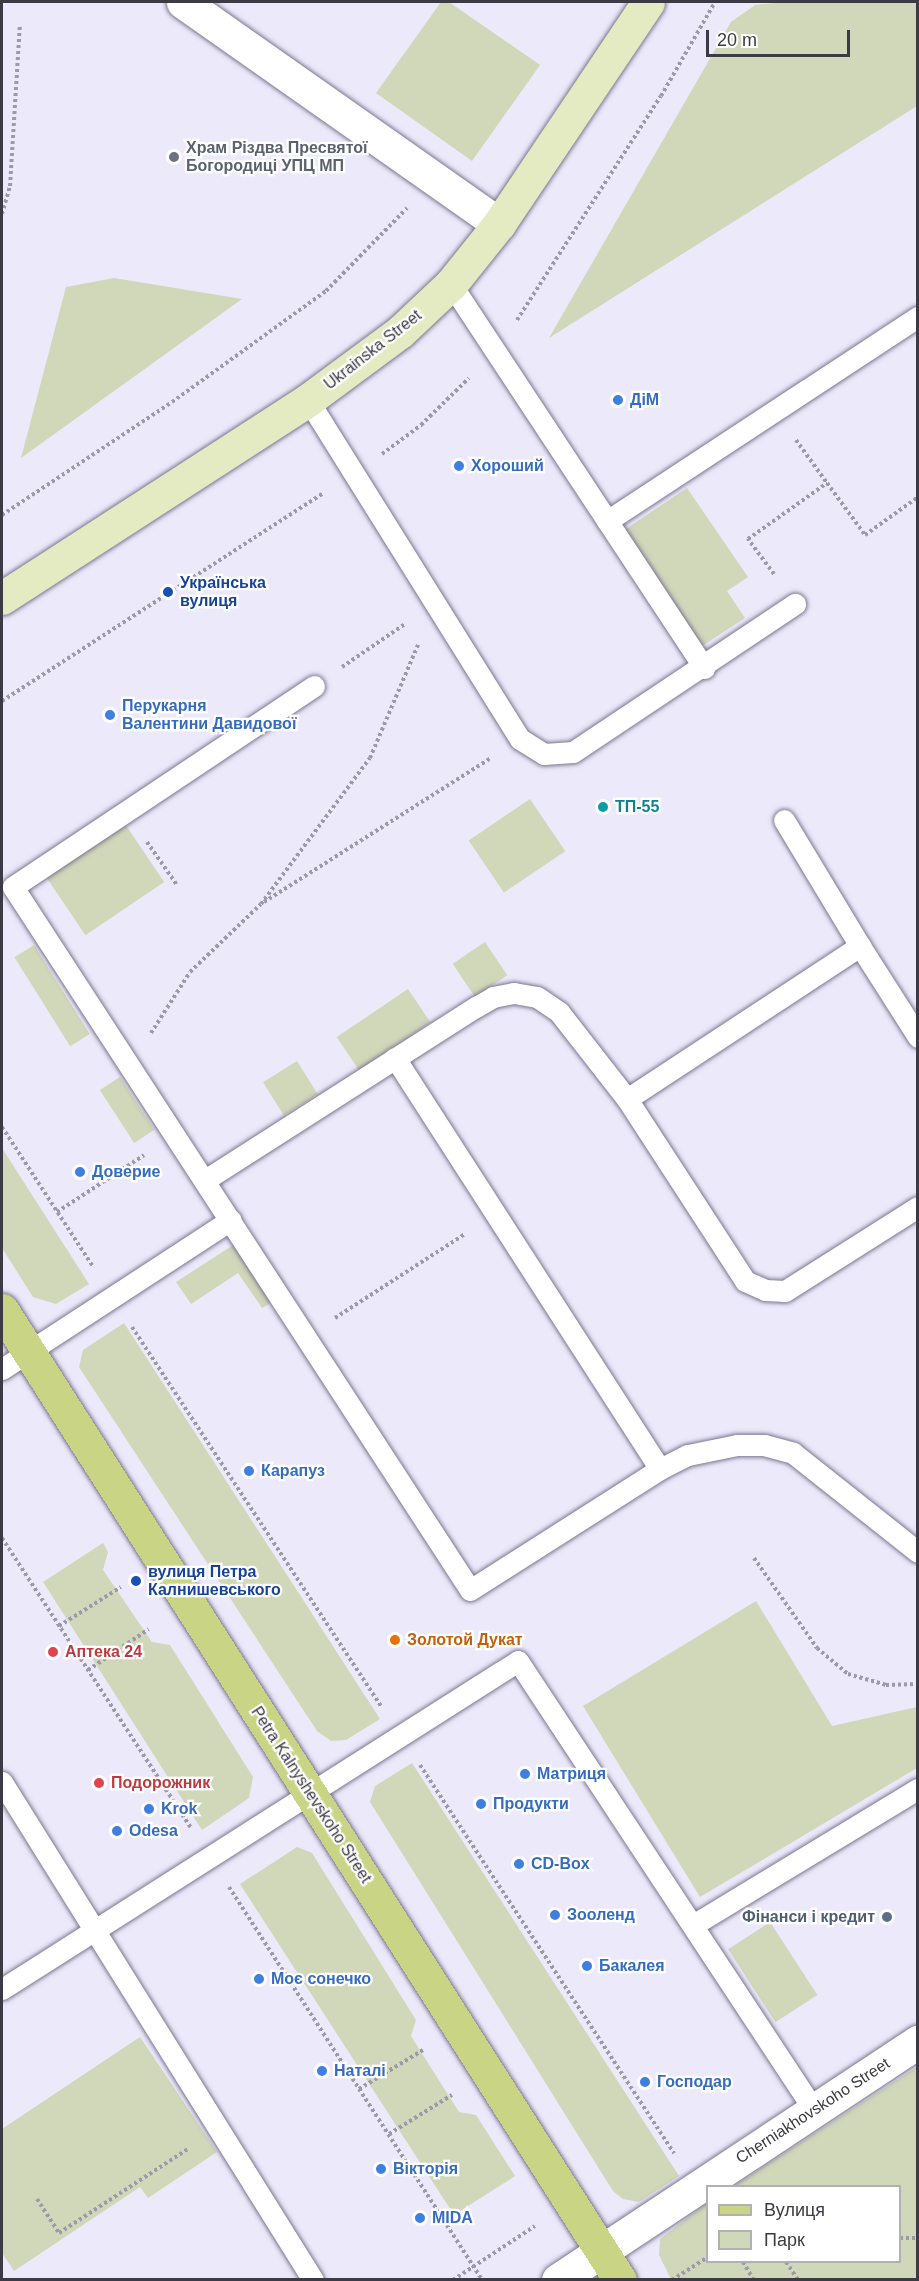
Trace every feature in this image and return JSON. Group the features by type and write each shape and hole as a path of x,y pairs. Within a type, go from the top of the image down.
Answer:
{"main road":[{"name":"Ukrainska Street","path":"2,598 308,400 400,332 451,284 499,224 648,2"},
{"name":"Petra Kalnyshevskoho Street","path":"2,1310 15,1361 311,1795 620,2280"}],"street":[{"path":"183,2 499,224"},
{"name":"Cherniakhovskoho Street","path":"558,2280 918,2042"}],"lane":[{"path":"451,284 704,668"},
{"path":"607,521 918,317"},
{"path":"308,400 520,739 544,754 573,752 704,668 795,604"},
{"path":"314,686 126,811 7,879 307,1336 470,1590 660,1469 712,1447 764,1445 793,1453 918,1552"},
{"path":"784,820 860,946 917,1033"},
{"path":"627,1098 860,946"},
{"path":"205,1180 493,997 514,993 537,997 558,1012 627,1098 745,1281 765,1290 785,1291 918,1207"},
{"path":"395,1058 660,1469"},
{"path":"15,1361 231,1220"},
{"path":"2,1989 311,1795 518,1661 814,2110"},
{"path":"2,1782 10,1813 94,1930 313,2280"},
{"path":"693,1926 918,1789"}],"path":[{"path":"2,214 10,186 20,24"},
{"path":"2,515 172,402 326,291 393,227 431,177"},
{"path":"775,411 865,535 918,497"},
{"path":"795,604 748,539 827,483"},
{"path":"314,686 435,603"},
{"path":"131,1066 190,972 261,904 370,758 435,603"},
{"path":"261,904 520,739"},
{"path":"126,811 177,885"},
{"path":"2,1127 697,2188"},
{"path":"57,1212 176,1135"},
{"path":"307,1336 495,1214"},
{"path":"2,1538 482,2280"},
{"path":"754,1558 817,1648 848,1674 886,1685 918,1684"},
{"path":"59,1626 121,1587"},
{"path":"88,1670 149,1629"},
{"path":"359,2089 426,2048"},
{"path":"389,2134 455,2093"},
{"path":"37,2199 59,2233 219,2129"},
{"path":"453,2280 572,2205"},
{"path":"901,2238 918,2238"},
{"path":"672,2280 706,2258"},
{"path":"743,2263 754,2280"},
{"path":"787,2263 798,2280"}],"green space":[{"path":"441,2 449,2 540,65 472,161 376,93"},
{"path":"785,2 917,3 917,106 549,338 731,22 755,5"},
{"path":"114,278 242,299 21,458 66,287"},
{"path":"687,488 748,577 727,591 745,618 702,646 623,531"},
{"path":"530,799 565,851 504,893 469,840"},
{"path":"125,824 164,882 85,935 46,877"},
{"path":"485,942 507,975 475,997 453,964"},
{"path":"34,945 90,1034 70,1046 14,957"},
{"path":"408,989 430,1022 359,1070 337,1037"},
{"path":"297,1061 318,1094 284,1115 263,1082"},
{"path":"120,1077 154,1130 134,1143 100,1090"},
{"path":"2,1148 89,1284 56,1304 33,1297 2,1248"},
{"path":"241,1240 279,1298 262,1308 238,1273 191,1304 176,1282"},
{"path":"124,1323 380,1719 346,1740 331,1741 317,1731 79,1367 83,1350"},
{"path":"103,1543 108,1552 103,1570 152,1642 170,1645 253,1777 249,1798 202,1830 43,1582"},
{"path":"756,1601 832,1726 917,1707 917,1768 700,1897 583,1706"},
{"path":"412,1763 679,2176 639,2202 623,2199 613,2191 370,1802 375,1786"},
{"path":"297,1847 312,1853 416,2020 411,2036 459,2112 476,2115 515,2176 454,2215 240,1884"},
{"path":"770,1922 817,1995 775,2022 728,1949"},
{"path":"140,2037 217,2152 148,2198 140,2187 14,2271 2,2253 2,2129"},
{"path":"917,2067 917,2279 671,2279 659,2255 660,2239 706,2204 706,2263 901,2263 901,2185 736,2185"}],"place":[{"name":"Храм Різдва Пресвятої Богородиці УПЦ МП","path":"174,157"},
{"name":"ДіМ","path":"618,400"},
{"name":"Хороший","path":"459,466"},
{"name":"Українська вулиця","path":"168,592"},
{"name":"Перукарня Валентини Давидової","path":"110,715"},
{"name":"ТП-55","path":"603,807"},
{"name":"Доверие","path":"80,1172"},
{"name":"Карапуз","path":"249,1471"},
{"name":"вулиця Петра Калнишевського","path":"136,1581"},
{"name":"Золотой Дукат","path":"395,1640"},
{"name":"Аптека 24","path":"53,1652"},
{"name":"Матриця","path":"525,1774"},
{"name":"Подорожник","path":"99,1783"},
{"name":"Продукти","path":"481,1804"},
{"name":"Krok","path":"149,1809"},
{"name":"Odesa","path":"117,1831"},
{"name":"CD-Box","path":"519,1864"},
{"name":"Зооленд","path":"555,1915"},
{"name":"Фінанси і кредит","path":"887,1917"},
{"name":"Бакалея","path":"587,1966"},
{"name":"Моє сонечко","path":"259,1979"},
{"name":"Наталі","path":"322,2071"},
{"name":"Господар","path":"645,2082"},
{"name":"Вікторія","path":"381,2169"},
{"name":"MIDA","path":"420,2218"}]}
